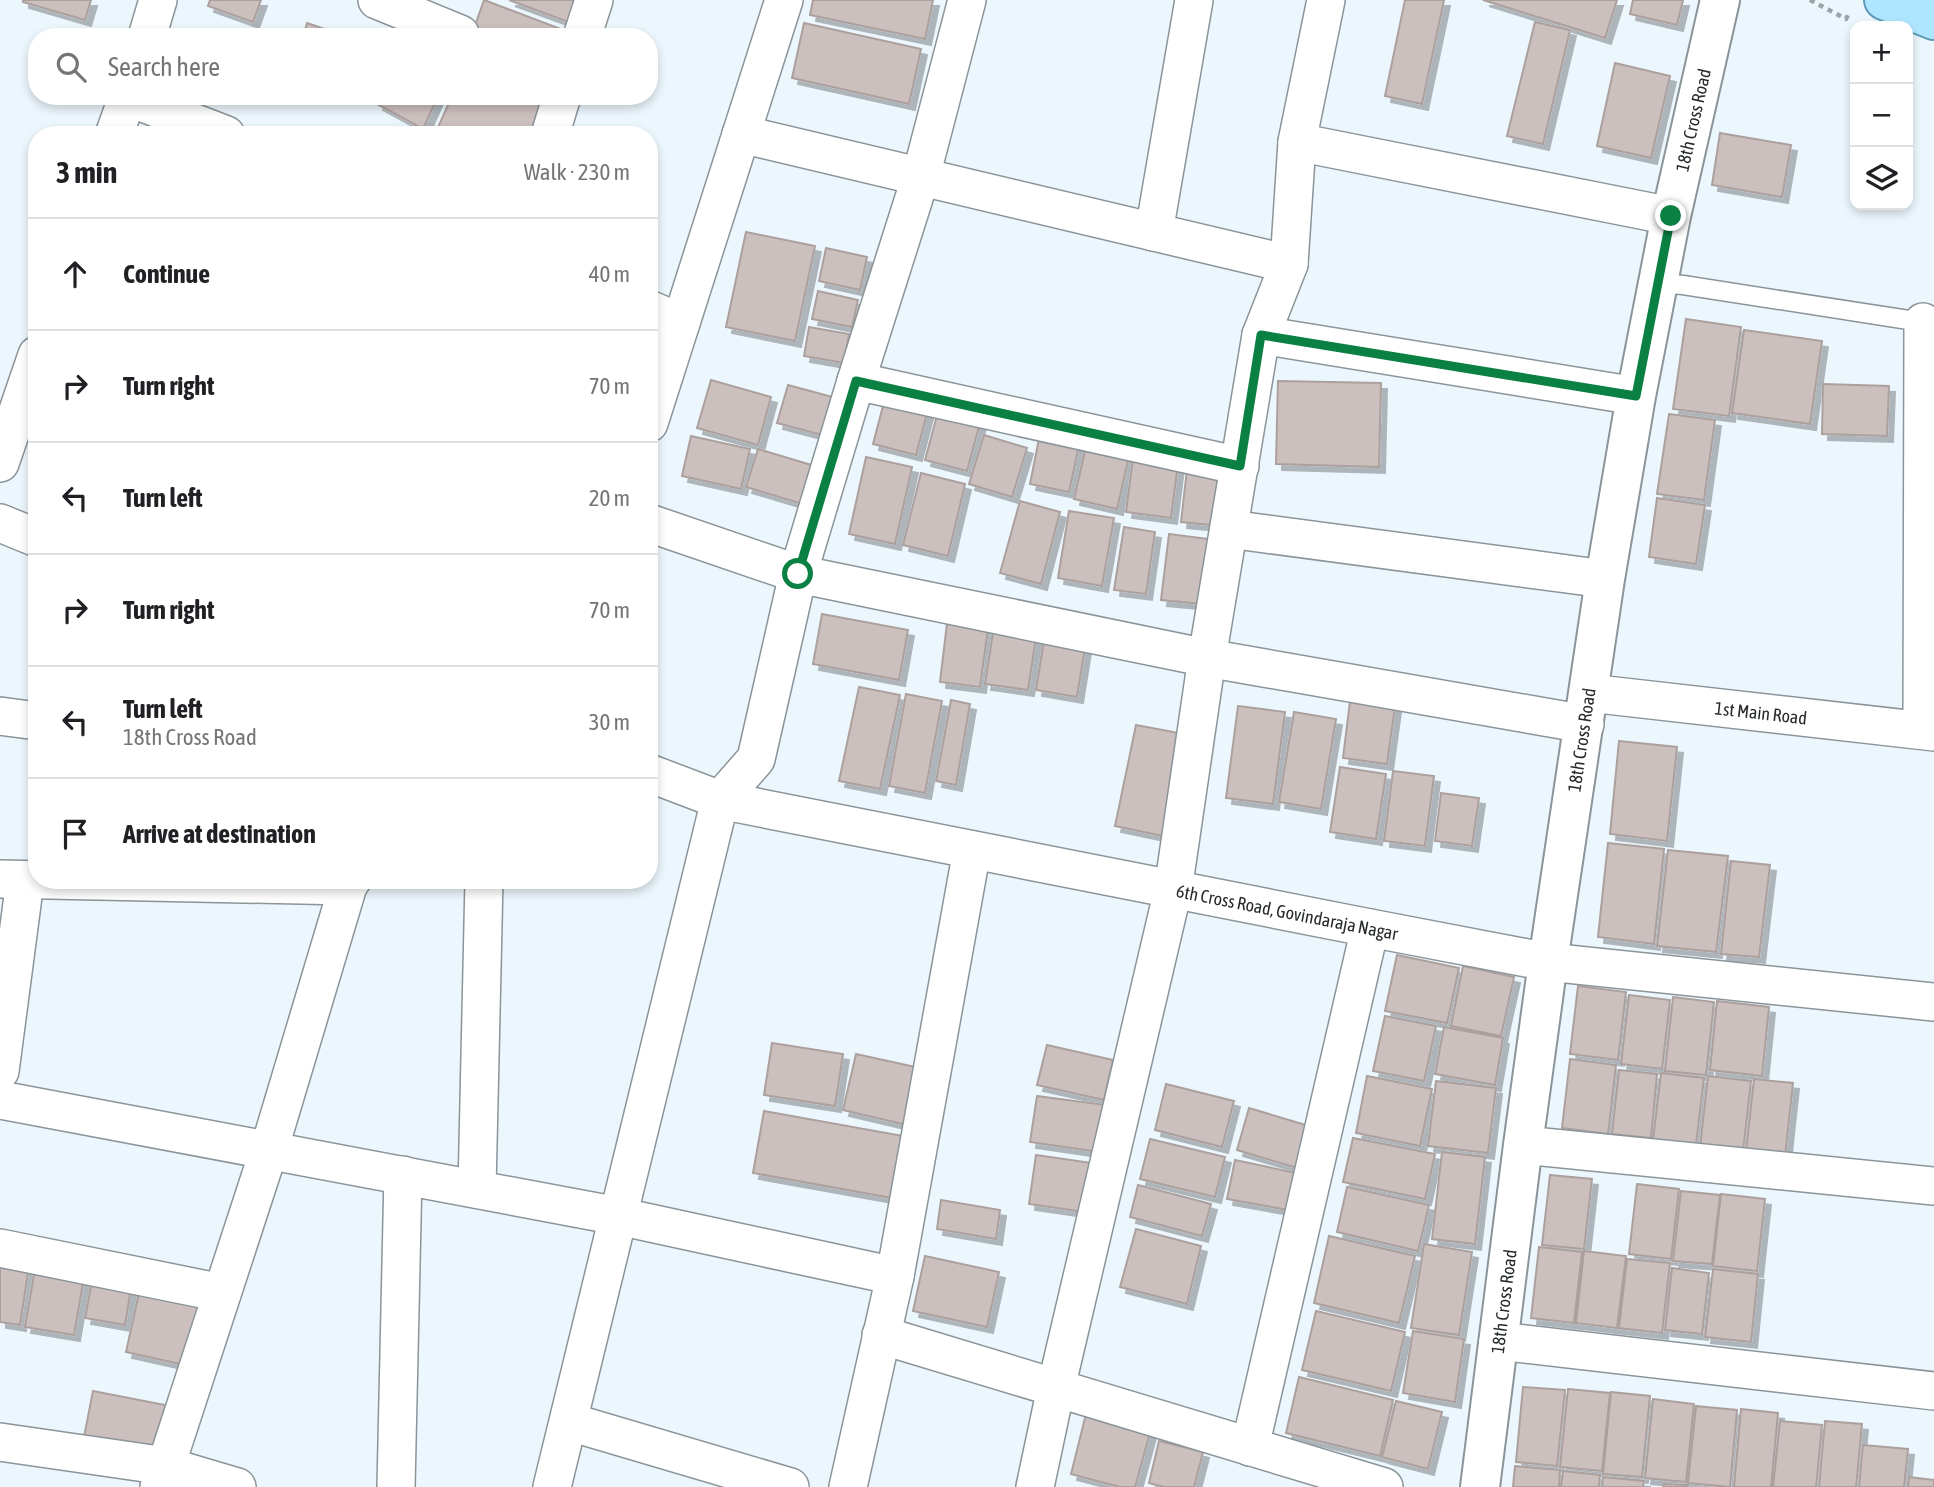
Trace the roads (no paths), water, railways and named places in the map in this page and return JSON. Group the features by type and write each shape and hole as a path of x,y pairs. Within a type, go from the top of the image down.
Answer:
{"main road":[{"path":"1884,0 1934,20"}],"street":[{"path":"150,28 158,0"},
{"path":"377,0 445,28"},
{"path":"585,28 594,0"},
{"path":"658,363 665,316 740,134 784,0"},
{"path":"552,1487 720,800 757,759 798,574 921,176 967,0"},
{"path":"1153,232 1194,0"},
{"path":"1035,1487 1172,890 1207,658 1261,335 1289,264 1297,142 1325,0"},
{"name":"18th Cross Road","path":"1480,1487 1548,962 1605,579 1636,396 1671,216 1720,0"},
{"path":"117,126 125,105"},
{"path":"149,105 203,126"},
{"path":"553,126 559,105"},
{"path":"740,134 1289,264"},
{"path":"1297,142 1671,216"},
{"path":"1928,323 1928,731"},
{"path":"1261,335 1636,396"},
{"path":"0,463 28,381"},
{"path":"856,381 1240,466"},
{"path":"0,523 28,534"},
{"name":"1st Main Road","path":"658,526 798,574 1207,658 1587,709 1928,731"},
{"path":"1229,529 1605,579"},
{"path":"0,716 28,720"},
{"name":"6th Cross Road, Govindaraja Nagar","path":"658,776 720,800 1548,962 1934,1002"},
{"path":"848,1487 895,1276 972,849"},
{"path":"0,1071 13,880"},
{"path":"163,1476 348,889"},
{"path":"477,1189 484,889"},
{"path":"1250,1447 1370,929"},
{"path":"0,1100 618,1216 895,1276"},
{"path":"1523,1145 1934,1186"},
{"path":"396,1487 403,1175"},
{"path":"0,1248 222,1293"},
{"path":"881,1335 1384,1487"},
{"path":"1498,1342 1934,1391"},
{"path":"570,1422 790,1487"},
{"path":"0,1443 163,1476 237,1487"}],"lane":[{"path":"1658,283 1928,323"}]}
